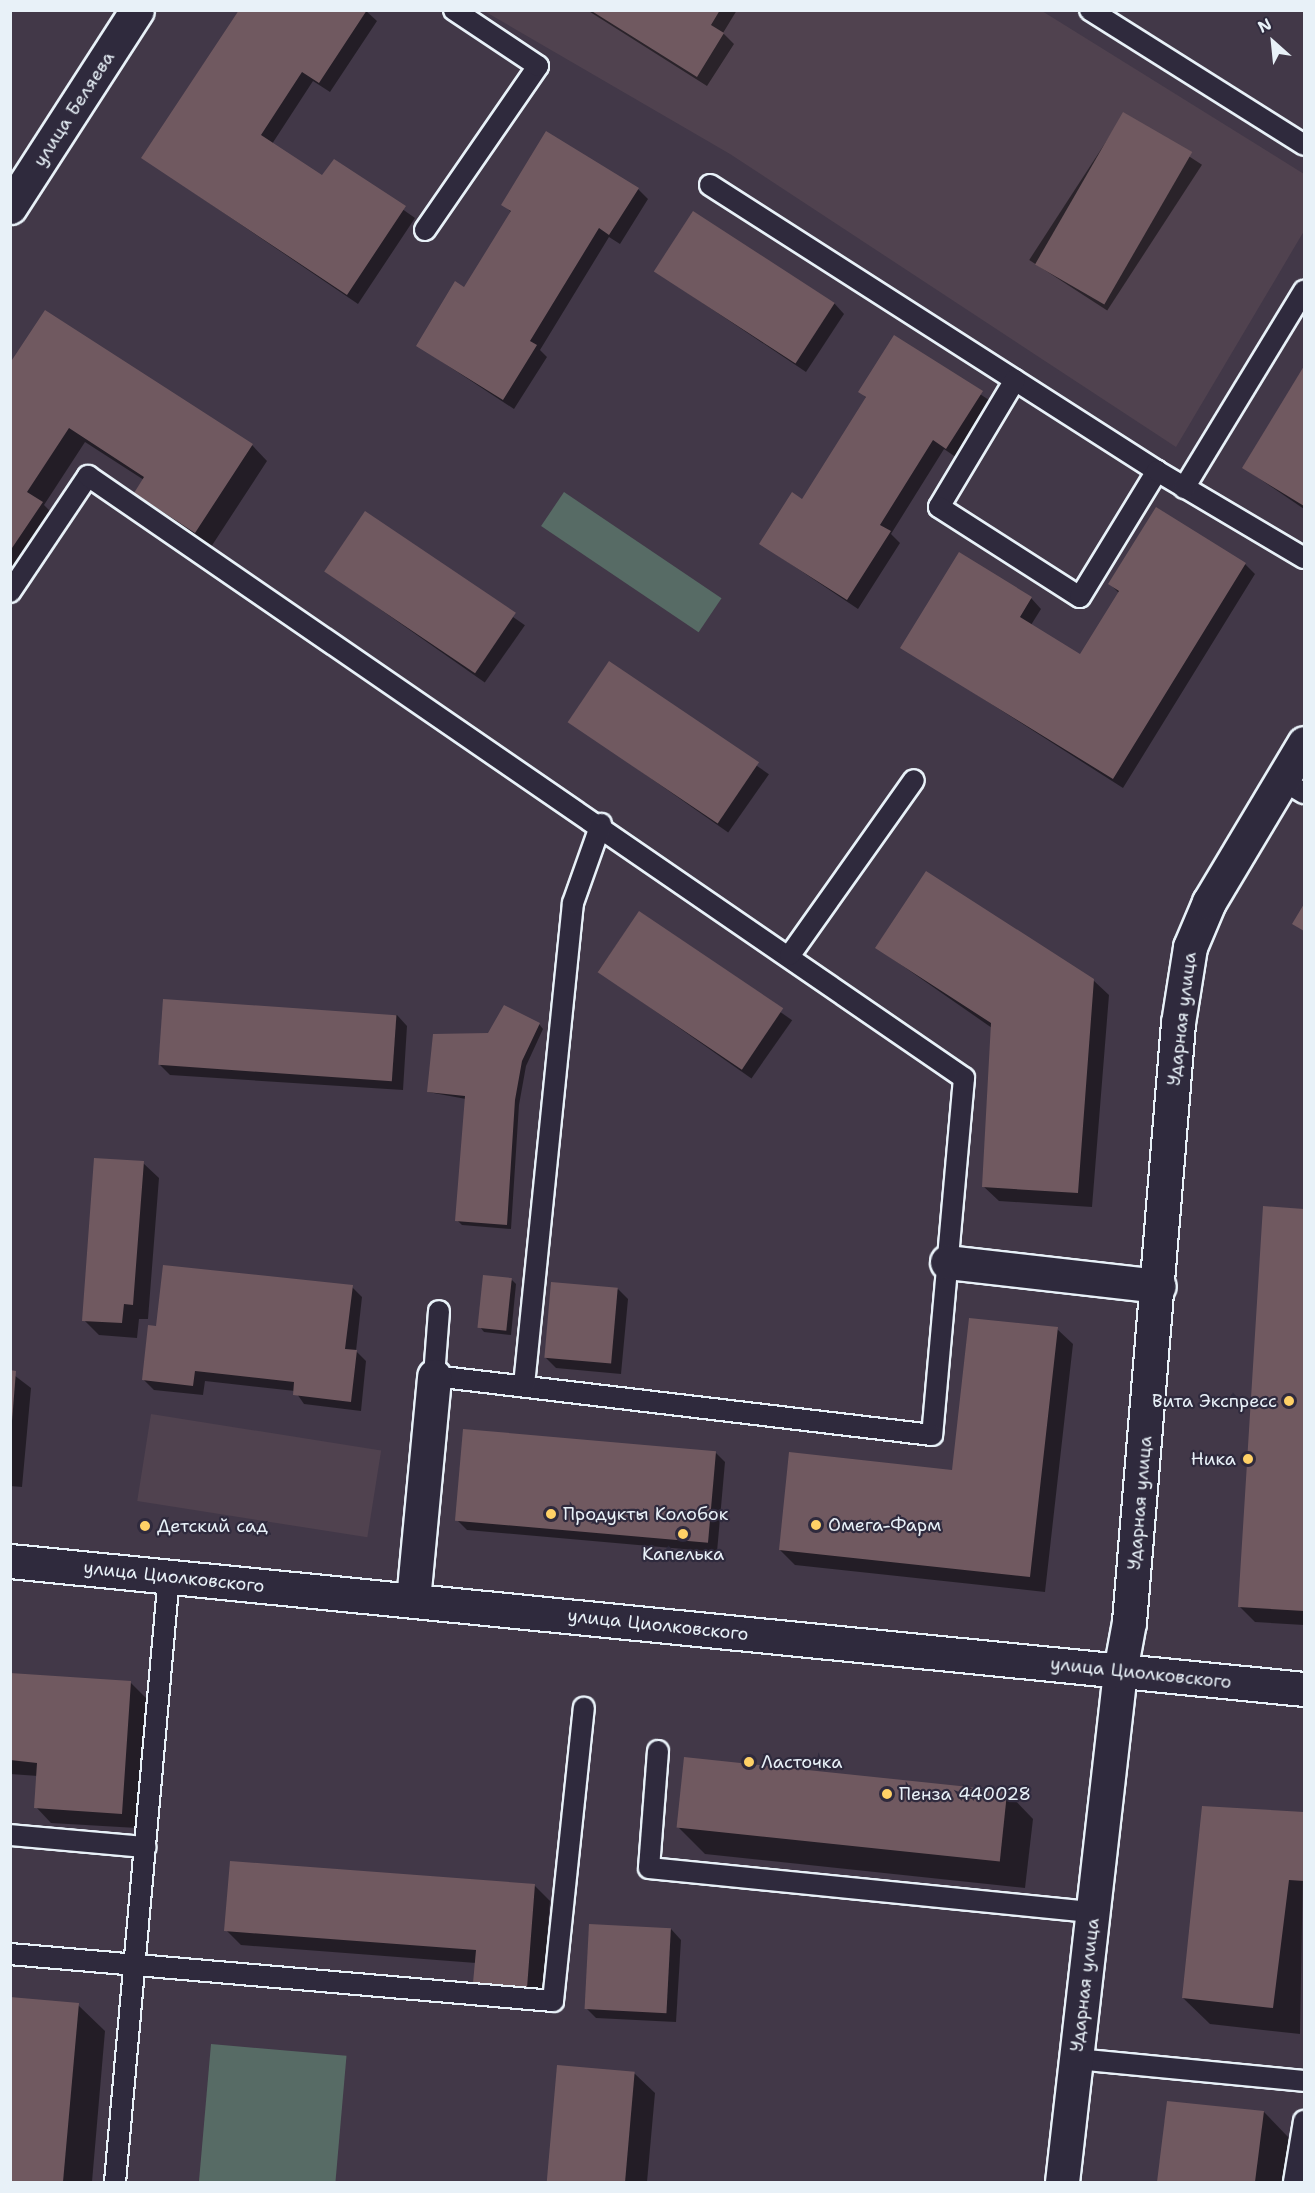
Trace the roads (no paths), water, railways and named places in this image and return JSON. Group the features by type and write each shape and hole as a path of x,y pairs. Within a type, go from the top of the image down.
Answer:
{"street":[{"name":"улица Беляева","path":"14,194 137,10"},
{"name":"Ударная улица","path":"1062,2182 1120,1671 1129,1622 1159,1286 1178,1023 1190,947 1209,902 1293,787 1305,743"},
{"path":"947,1262 1159,1286"},
{"path":"413,1600 434,1376"},
{"name":"улица Циолковского","path":"10,1561 1305,1689"}],"lane":[{"path":"425,230 538,66 454,10"},
{"path":"1090,10 1305,146"},
{"path":"710,185 1184,488 1305,558"},
{"path":"1184,488 1305,291"},
{"path":"1015,380 939,507 1080,597 1157,471"},
{"path":"10,592 88,476 601,824 964,1078 932,1435 434,1376 439,1311"},
{"path":"790,955 914,780"},
{"path":"524,1385 573,903 601,824"},
{"path":"115,2182 169,1576"},
{"path":"10,1954 552,2001 584,1708"},
{"path":"658,1751 649,1868 1094,1912"},
{"path":"10,1834 145,1847"},
{"path":"1076,2059 1305,2081"},
{"path":"1294,2182 1305,2121"}],"place":[{"name":"Вита Экспресс","path":"1289,1401"},
{"name":"Ника","path":"1248,1459"},
{"name":"Продукты Колобок","path":"551,1514"},
{"name":"Омега-Фарм","path":"816,1525"},
{"name":"Детский сад","path":"145,1526"},
{"name":"Капелька","path":"683,1534"},
{"name":"Ласточка","path":"749,1762"},
{"name":"Пенза 440028","path":"887,1794"}]}
